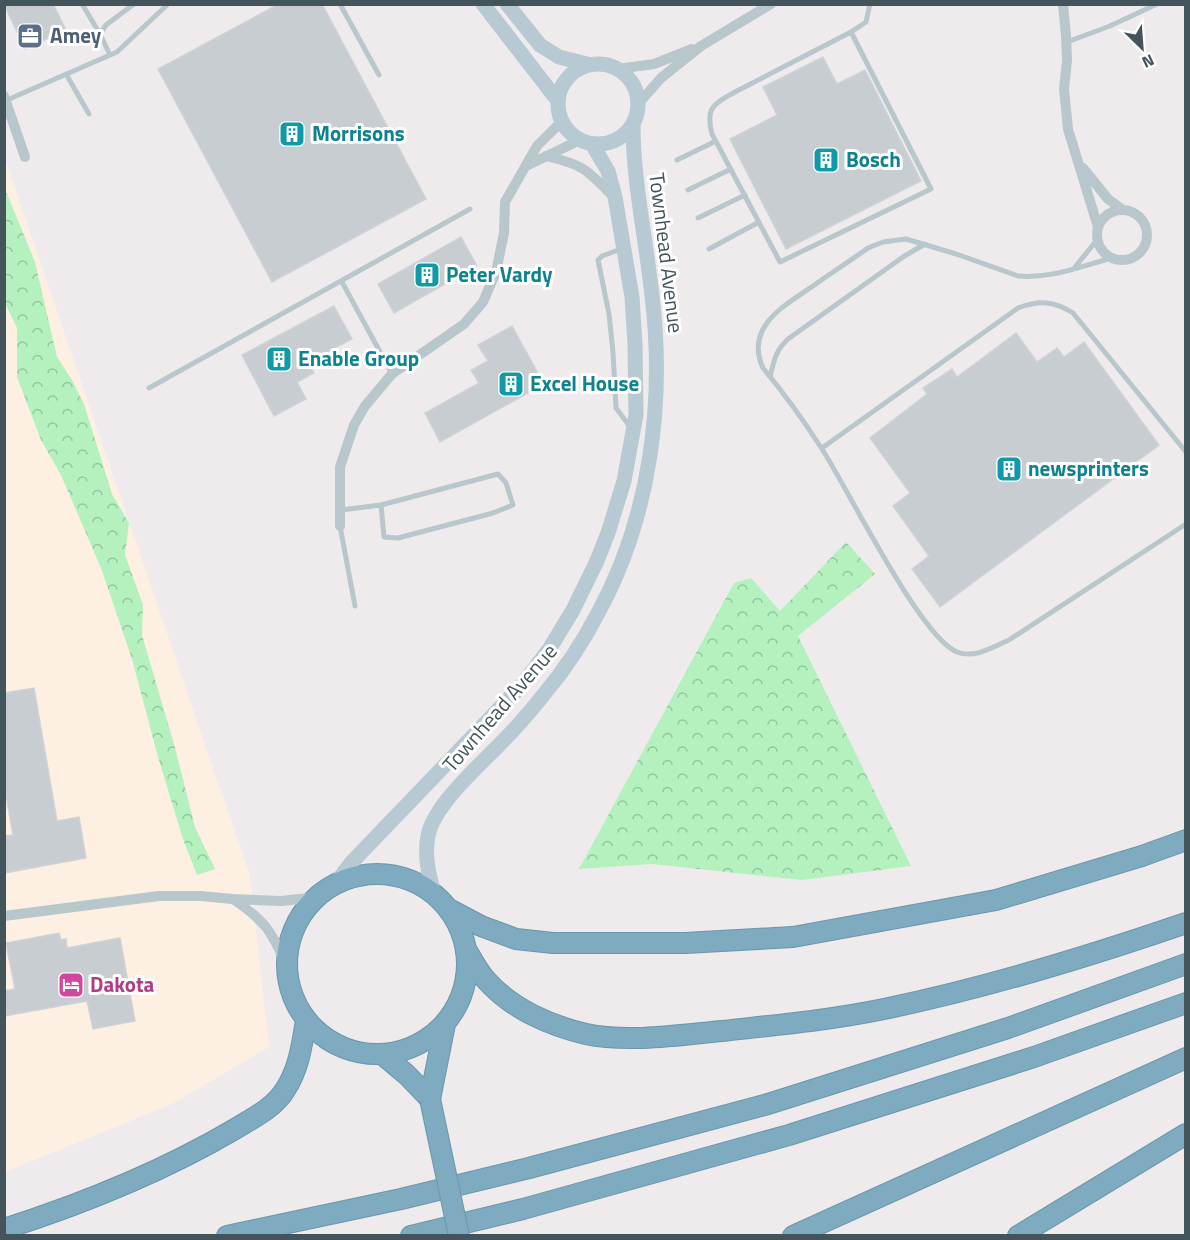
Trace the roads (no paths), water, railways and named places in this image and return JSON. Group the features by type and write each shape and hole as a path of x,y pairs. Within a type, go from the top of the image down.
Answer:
{"highway":[{"path":"449,909 463,936 467,951 467,971 464,990 456,1008 445,1024 432,1036 417,1046 400,1052 364,1054 332,1043 306,1020 292,995 287,966 288,947 294,928 304,911 335,884 369,874 386,874 419,884 434,894 449,909 481,926 516,939 553,943 685,943 793,937 996,900 1142,856 1185,840"},
{"path":"467,951 487,981 508,999 545,1021 587,1034 628,1038 780,1025 882,1009 969,989 1185,923"},
{"path":"227,1236 401,1199 529,1168 768,1104 1008,1028 1185,964"},
{"path":"411,1236 524,1209 789,1135 1034,1057 1185,1003"},
{"path":"4,1229 73,1207 165,1167 259,1115 275,1103 285,1090 299,1060 306,1020"},
{"path":"445,1024 430,1099 459,1236"},
{"path":"382,1054 430,1099"},
{"path":"793,1236 1185,1058"},
{"path":"1018,1236 1185,1134"}],"street":[{"path":"483,4 558,101"},
{"path":"507,4 540,45 559,57 591,65 604,65 617,69 654,64 701,46"},
{"path":"591,65 579,69 568,77 561,88 558,101 562,121 569,132 586,142 604,144 625,134 633,124 638,104 661,78 701,46 771,4"},
{"path":"1063,4 1067,42 1065,107 1068,129 1098,227 1097,240 1102,250 1112,258 1122,260 1130,259 1143,250 1146,243 1147,228 1143,220 1131,211 1123,210 1108,214 1098,227"},
{"path":"617,69 632,84 638,104"},
{"path":"6,98 24,157"},
{"path":"340,526 340,467 354,425 364,406 392,374 464,324 483,302 496,272 504,233 505,202 537,146 562,121"},
{"name":"Townhead Avenue","path":"434,894 426,856 428,835 434,819 450,797 539,701 571,660 599,612 621,563 638,509 650,451 657,397 652,296 635,179 633,124"},
{"path":"526,166 546,156 586,142"},
{"name":"Townhead Avenue","path":"335,884 351,863 521,686 550,648 573,610 600,553 624,481 634,431 636,416 635,344 632,297 615,197 608,171 586,142"},
{"path":"546,156 575,163 587,169 615,197"},
{"path":"1078,160 1108,199 1123,210"},
{"path":"4,916 159,896 281,901 318,897"},
{"path":"232,899 264,923 275,939 287,966"}],"lane":[{"path":"82,4 110,55"},
{"path":"100,34 106,25 134,4"},
{"path":"6,98 117,52 168,4"},
{"path":"340,4 379,75"},
{"path":"851,32 931,189 780,262 716,141 709,121 710,110 718,102 851,32 866,21 870,4"},
{"path":"1067,42 1110,26 1156,4"},
{"path":"66,74 88,114"},
{"path":"677,160 716,141"},
{"path":"688,190 731,169"},
{"path":"699,218 745,195"},
{"path":"149,388 470,210"},
{"path":"709,249 759,222"},
{"path":"1112,258 1047,276 1018,276 906,239 883,242 868,248 780,309 765,326 758,345 759,360 822,448 908,597 943,644 958,652 972,654 988,650 1009,640 1185,524"},
{"path":"1074,268 1097,240"},
{"path":"770,377 775,354 788,339 903,257 925,244"},
{"name":"Townhead Avenue","path":"624,248 602,256 598,260 611,333 616,408 634,431"},
{"path":"342,282 392,374"},
{"path":"822,448 1018,308 1033,302 1045,302 1059,304 1073,313 1185,453"},
{"path":"339,510 381,505 498,474 506,483 513,505 493,513 398,538 384,537 381,505"},
{"path":"340,526 355,606"}],"place":[{"name":"Amey","path":"30,36"},
{"name":"Morrisons","path":"292,134"},
{"name":"Bosch","path":"826,160"},
{"name":"Peter Vardy","path":"427,275"},
{"name":"Enable Group","path":"279,359"},
{"name":"Excel House","path":"511,384"},
{"name":"newsprinters","path":"1009,469"},
{"name":"Dakota","path":"71,985"}]}
